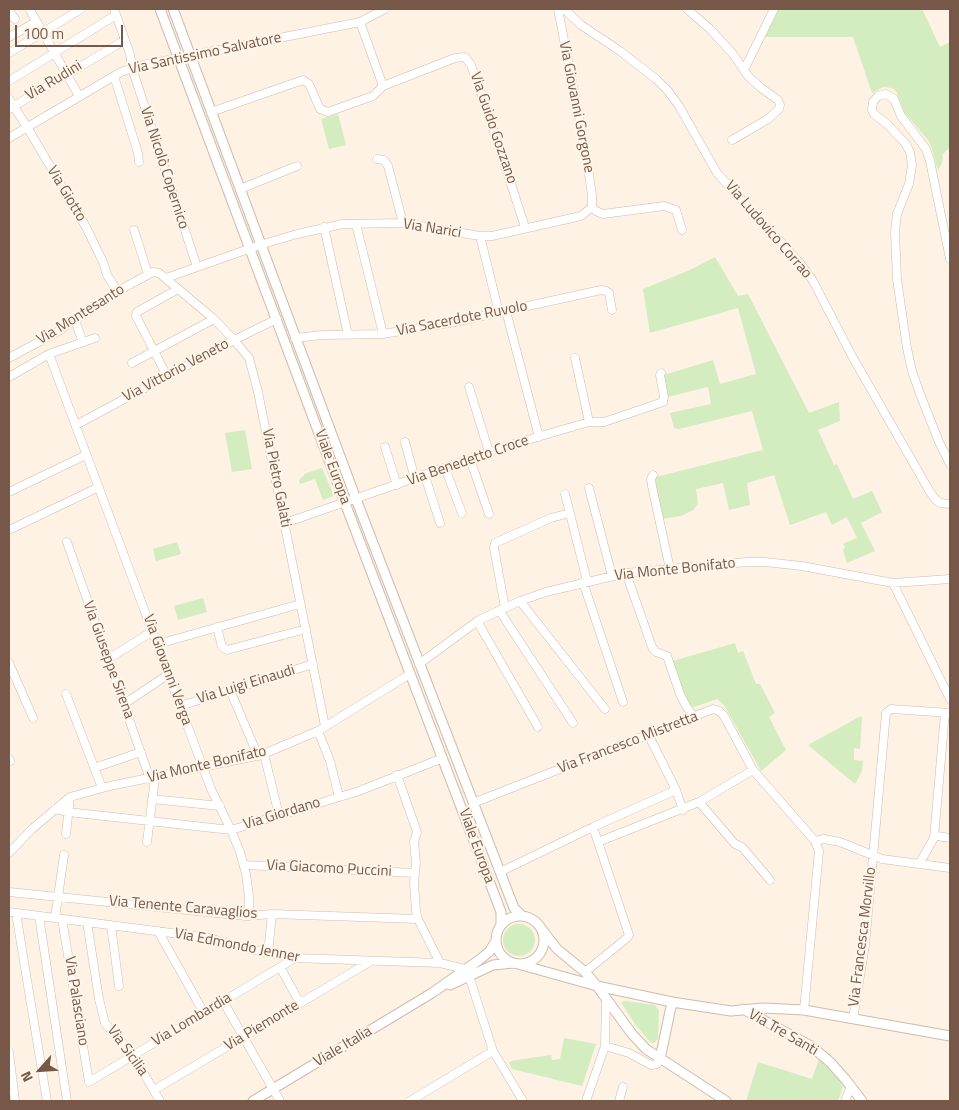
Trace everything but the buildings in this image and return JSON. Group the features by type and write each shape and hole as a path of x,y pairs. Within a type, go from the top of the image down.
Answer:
{"street":[{"path":"9,53 81,9"},
{"name":"Viale Europa","path":"160,9 501,912 501,925"},
{"name":"Viale Europa","path":"173,9 356,499 514,908 522,916"},
{"name":"Via Santissimo Salvatore","path":"9,138 114,76 132,68 360,22 385,9"},
{"name":"Via Giovanni Gorgone","path":"558,9 585,148 592,206"},
{"name":"Via Ludovico Corrao","path":"564,9 581,25 620,51 656,79 679,106 717,173 800,262 809,275 852,356 926,485 936,500 944,504 950,504"},
{"path":"687,9 710,29 732,52 744,70 761,88 778,100 780,104 780,109 768,120 732,140"},
{"path":"744,70 774,9"},
{"path":"30,10 79,96"},
{"path":"9,11 15,19"},
{"path":"9,81 115,12"},
{"name":"Via Nicolò Copernico","path":"115,12 130,54 132,68 196,267"},
{"path":"9,37 36,22"},
{"path":"211,112 303,80 308,84 318,107 325,112 332,112 373,96 384,86 360,22"},
{"name":"Via Rudini","path":"10,105 125,40"},
{"name":"Via Guido Gozzano","path":"384,86 455,58 462,56 468,59 485,104 525,227"},
{"path":"114,76 138,153 139,162"},
{"path":"950,259 926,149 901,116 894,99 886,94 878,96 872,102 874,114 887,124 905,143 910,152 912,165 909,184 897,214 895,232 897,279 912,371 939,442 950,464"},
{"name":"Via Giotto","path":"10,105 27,127 86,227 103,262 107,275 118,292"},
{"path":"378,159 384,160 388,166 403,224"},
{"path":"240,189 297,166"},
{"path":"592,206 596,211 604,214 668,206 678,213 682,230"},
{"name":"Via Narici","path":"166,278 260,245 324,227 356,224 403,224 480,236 492,236 525,227 581,216 592,206"},
{"path":"356,224 383,334"},
{"path":"324,227 348,335"},
{"path":"134,230 150,273"},
{"path":"480,236 539,437"},
{"name":"Via Montesanto","path":"9,358 75,321 150,273"},
{"name":"Via Pietro Galati","path":"150,273 159,273 166,278 214,319 249,358 258,392 325,726"},
{"path":"167,376 136,316 137,312 178,289"},
{"name":"Via Sacerdote Ruvolo","path":"295,338 322,335 383,334 455,322 604,290 610,295 612,310"},
{"path":"132,363 214,319"},
{"name":"Via Vittorio Veneto","path":"76,425 277,319"},
{"path":"75,321 83,342"},
{"path":"9,376 49,354 95,338"},
{"name":"Via Giovanni Verga","path":"49,354 211,789 231,830 244,865 249,896 249,916"},
{"path":"575,358 589,422"},
{"name":"Via Benedetto Croce","path":"285,523 425,476 488,452 589,422 604,422 661,404 664,397 661,372"},
{"path":"469,386 488,452"},
{"path":"405,442 415,479"},
{"path":"385,447 397,485"},
{"path":"9,492 86,454"},
{"path":"470,459 489,514"},
{"path":"445,468 462,513"},
{"path":"653,475 651,480 652,486 670,569"},
{"path":"425,476 440,523"},
{"path":"9,530 99,487"},
{"path":"589,488 612,576"},
{"path":"565,494 585,582 623,702"},
{"path":"570,513 551,518 495,543 494,548 502,609 573,723"},
{"name":"Via Giuseppe Sirena","path":"67,542 141,752 153,778"},
{"name":"Via Monte Bonifato","path":"420,664 477,621 520,601 546,592 626,573 765,562 802,566 893,584 950,579"},
{"path":"626,573 652,647 656,652 667,656 683,700 694,717"},
{"path":"893,584 950,699"},
{"path":"520,601 605,708"},
{"path":"158,644 300,604"},
{"path":"477,621 538,727"},
{"path":"217,627 222,647 227,650 306,630"},
{"path":"108,659 153,630"},
{"path":"9,663 33,718"},
{"name":"Via Luigi Einaudi","path":"180,706 313,664"},
{"path":"124,704 169,674"},
{"name":"Via Monte Bonifato","path":"10,849 70,797 102,788 261,755 318,731 410,674"},
{"path":"230,690 261,755 279,815"},
{"path":"66,694 102,788"},
{"name":"Via Francesca Morvillo","path":"853,1019 865,945 886,713 890,708 948,713"},
{"name":"Via Francesco Mistretta","path":"473,803 713,709 719,711 753,770"},
{"path":"919,864 934,838 948,713"},
{"path":"318,731 330,761 339,797"},
{"path":"648,734 676,790 683,810"},
{"path":"94,768 141,752"},
{"name":"Via Giordano","path":"55,809 231,830 359,791 443,758"},
{"path":"598,842 683,810 753,770 816,841 819,851 804,1010"},
{"path":"397,776 417,832 414,842 416,911 418,919 440,963"},
{"path":"147,842 153,778"},
{"path":"500,872 593,827 676,790"},
{"path":"66,834 70,797"},
{"path":"152,799 220,806"},
{"path":"699,802 735,844 742,847 770,880"},
{"path":"585,972 629,935 602,859 593,827"},
{"path":"934,838 937,836 950,838"},
{"path":"816,841 824,839 840,842 882,859 950,868"},
{"name":"Via Palasciano","path":"64,855 58,897 59,918 89,1082"},
{"name":"Via Giacomo Puccini","path":"244,865 415,873"},
{"name":"Via Tenente Caravaglios","path":"9,892 249,916 272,914 418,919"},
{"path":"13,912 47,1101"},
{"name":"Via Edmondo Jenner","path":"13,912 210,938 234,946 295,958 440,963 467,972"},
{"path":"268,953 272,914"},
{"path":"39,916 67,1101"},
{"path":"721,1100 646,1049 632,1034 597,986 585,972 557,949 540,927 529,918 522,916 514,917 501,925 496,941 501,955 515,964 597,986 672,1002 731,1011 743,1009 804,1010 950,1036"},
{"name":"Via Sicilia","path":"87,922 99,999 105,1022 134,1055 160,1101"},
{"path":"111,925 119,986"},
{"path":"515,964 526,964 538,956 544,942 540,927"},
{"path":"158,931 204,1013"},
{"name":"Viale Italia","path":"253,1101 467,972 489,952 496,941"},
{"name":"Via Lombardia","path":"89,1082 295,958"},
{"name":"Via Piemonte","path":"154,1090 371,961"},
{"name":"Viale Italia","path":"467,972 493,965 515,964"},
{"path":"280,967 300,1003"},
{"path":"467,972 493,1051 523,1101"},
{"path":"586,1101 604,1046 606,999"},
{"path":"223,1001 280,1101"},
{"path":"604,1046 629,1053 651,1065 657,1064 660,1059 672,1002"},
{"name":"Via Tre Santi","path":"743,1009 811,1046 830,1062 862,1101"},
{"path":"410,1101 420,1099 493,1051"},
{"path":"9,1052 15,1101"},
{"path":"845,1101 851,1086"},
{"path":"619,1101 623,1087"}],"green space":[{"path":"779,9 922,9 940,47 950,42 950,147 943,154 942,163 938,171 928,140 905,113 896,91 892,88 883,87 872,93 853,37 764,37"},
{"path":"338,114 346,145 329,149 321,119"},
{"path":"715,257 738,296 748,294 809,413 839,402 840,421 818,430 834,465 837,464 853,499 872,491 882,512 861,523 875,551 847,563 843,544 857,538 847,517 832,525 826,512 790,525 774,475 747,483 750,505 729,510 723,483 696,489 698,504 693,510 681,516 661,519 654,479 656,477 763,450 752,411 679,429 674,428 670,413 711,404 708,387 667,397 664,375 713,360 720,384 756,374 738,308 650,333 643,289 690,270"},
{"path":"245,430 252,469 232,472 225,433"},
{"path":"322,468 334,496 323,500 315,479 300,484 299,480 306,473"},
{"path":"177,542 181,554 156,561 153,549"},
{"path":"203,598 207,612 178,620 174,606"},
{"path":"735,643 738,653 743,651 756,684 760,684 775,713 769,717 786,750 761,771 724,705 717,699 694,707 688,703 673,661"},
{"path":"861,716 860,749 854,748 854,760 863,761 862,771 855,784 808,745"},
{"path":"519,924 531,928 535,940 531,952 519,956 507,952 503,940 507,928"},
{"path":"621,1002 655,1005 659,1011 658,1039 654,1043 650,1042 635,1024"},
{"path":"564,1038 596,1044 582,1086 512,1069 509,1062 516,1060 551,1055 552,1060 560,1059"},
{"path":"819,1059 843,1086 838,1101 746,1101 758,1062 812,1079"}]}
